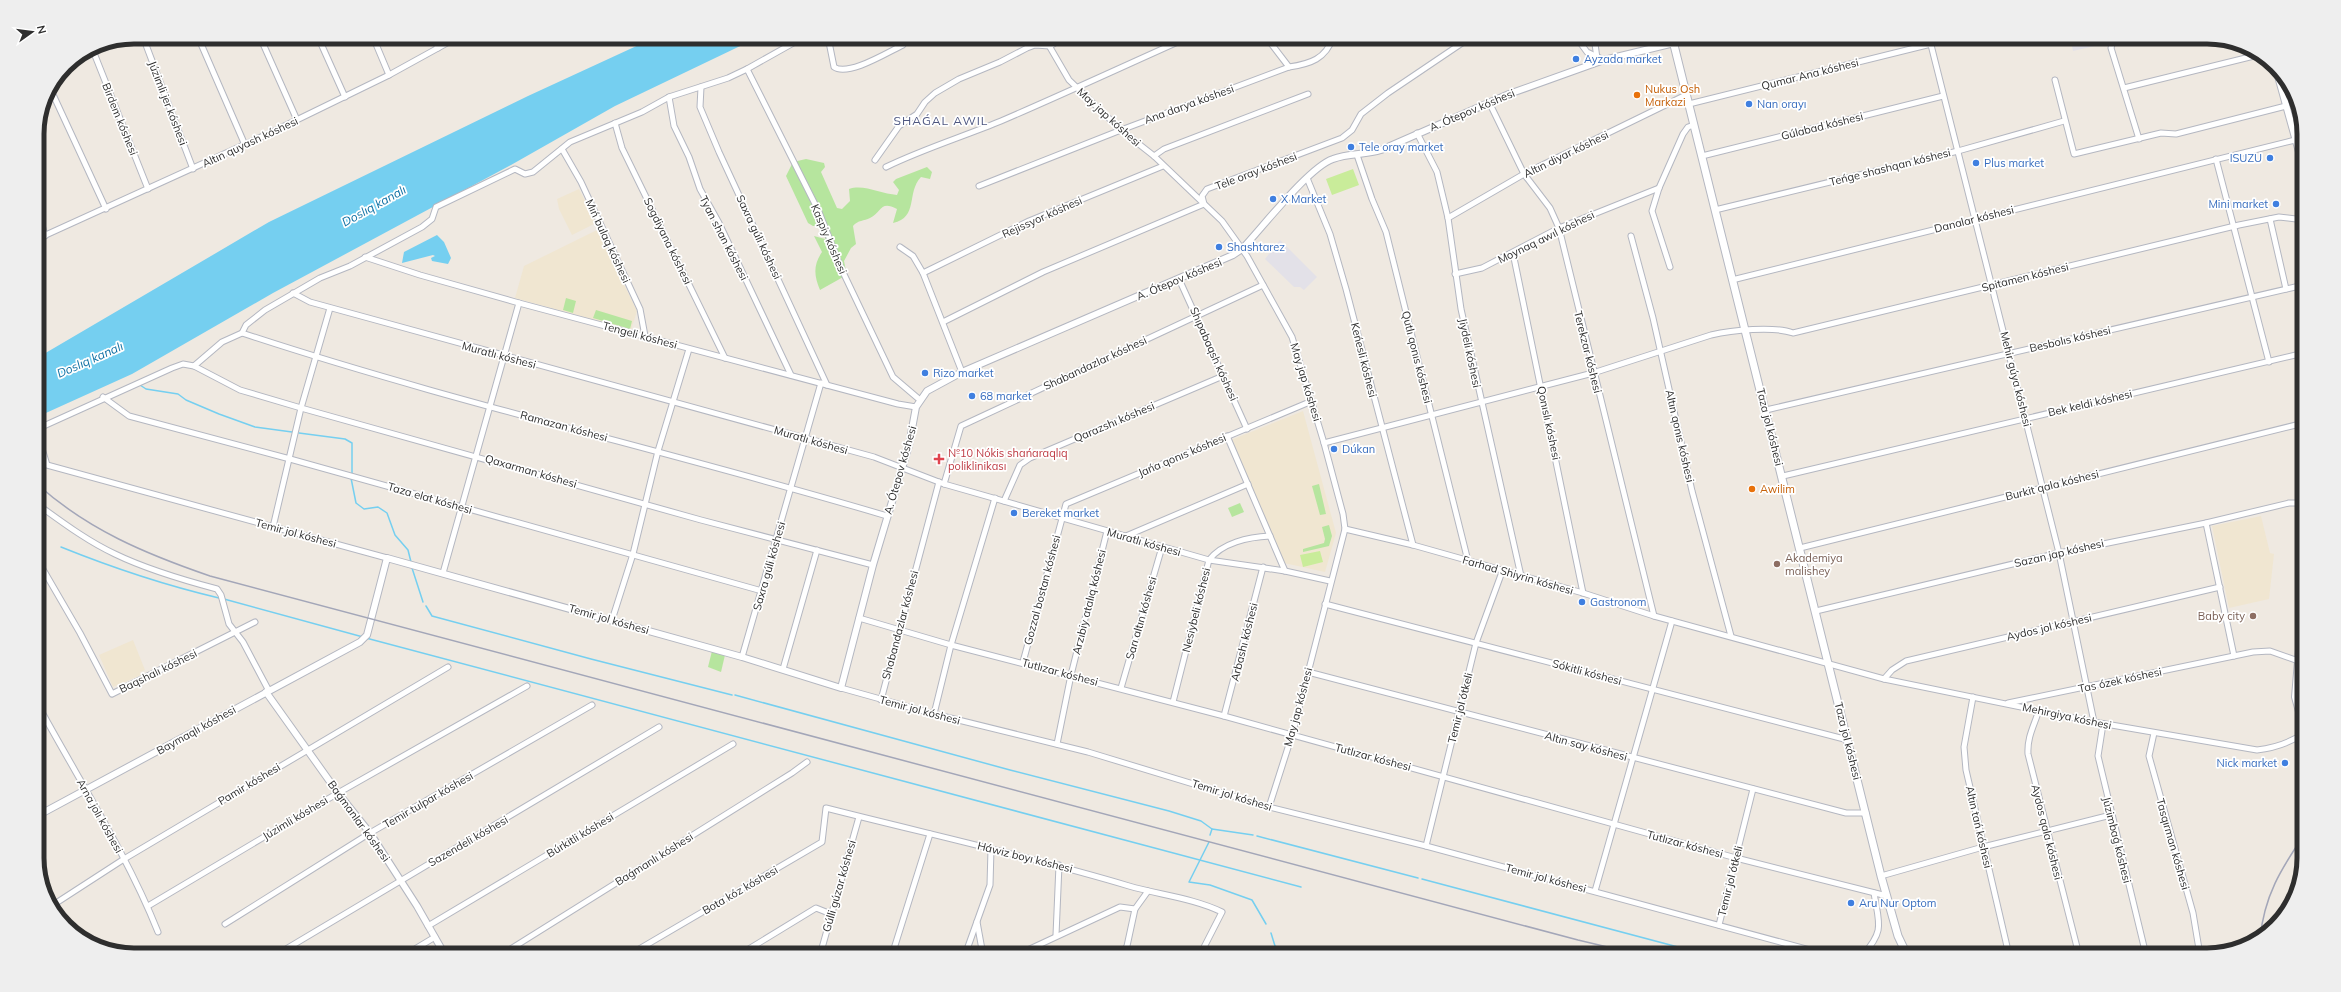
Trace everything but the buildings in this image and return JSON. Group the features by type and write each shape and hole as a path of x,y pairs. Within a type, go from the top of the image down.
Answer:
{"main road":[{"name":"Taza jol kóshesi","path":"1674,44 1732,280 1783,476 1881,876 1898,936 1904,948"}],"street":[{"name":"Júzimli jer kóshesi","path":"146,44 193,169"},
{"path":"201,44 245,145"},
{"path":"263,44 297,120"},
{"path":"321,44 345,97"},
{"path":"376,44 389,75"},
{"path":"436,44 438,48"},
{"name":"Altın quyash kóshesi","path":"45,236 245,145 389,75 445,44"},
{"path":"44,426 103,397 138,385 183,364 194,366 222,342 242,333 246,325 260,314 293,293 422,227 432,219 436,207 515,169 525,174 532,172 570,142 642,112 669,97 702,87 747,69 792,44"},
{"path":"829,44 834,67 838,70 850,70 903,44"},
{"path":"875,160 899,126 917,114 925,102 935,93 958,79 1000,62 1027,48 1035,45 1050,46 1053,44"},
{"path":"886,167 921,150 937,147 1077,88 1174,44"},
{"path":"1271,44 1289,67"},
{"name":"Ana darya kóshesi","path":"979,186 1121,130 1289,67 1311,62 1326,54 1330,44"},
{"name":"Tele oray kóshesi","path":"1204,204 1202,196 1207,189 1342,138 1352,130 1360,114 1388,93 1461,44"},
{"path":"1582,44 1588,52 1597,58 1604,60"},
{"path":"1595,44 1597,58"},
{"name":"A. Ótepov kóshesi","path":"841,688 873,565 903,468 916,407 928,391 962,372 1179,280 1233,255 1242,249 1307,178 1321,165 1332,159 1381,150 1489,102 1604,60 1659,44"},
{"name":"Mehir gúyа kóshesi","path":"1931,44 2060,553 2075,621 2094,722"},
{"name":"Qumar Ana kóshesi","path":"1689,104 1931,44"},
{"path":"2112,44 2111,48 2138,139"},
{"name":"May jap kóshesi","path":"1050,46 1069,80 1121,130 1154,156 1222,221 1242,249 1292,337 1312,401 1343,514 1344,529 1292,735 1269,807"},
{"name":"Birdem kóshesi","path":"94,54 148,189"},
{"path":"2124,88 2253,56"},
{"name":"Kaspiy kóshesi","path":"747,69 819,212 841,268 893,377 920,400"},
{"path":"2055,80 2064,121 2074,154 2160,133 2176,134 2286,106"},
{"path":"2279,81 2297,147"},
{"name":"Saxra gúli kóshesi","path":"702,87 700,107 827,385"},
{"path":"1154,156 1164,148 1308,94"},
{"path":"53,95 106,209"},
{"name":"Altın diyar kóshesi","path":"1448,218 1524,174 1686,95"},
{"name":"Gúlabad kóshesi","path":"1702,156 1943,96"},
{"name":"Tyan shan kóshesi","path":"669,97 674,126 689,157 700,188 719,223 791,375"},
{"name":"Terekzar kóshesi","path":"1489,102 1524,174 1550,208 1559,228 1593,373 1654,616"},
{"name":"Teńge shashqan kóshesi","path":"1715,210 1958,151 2064,121"},
{"name":"Sogdiyana kóshesi","path":"615,123 622,148 725,358"},
{"path":"1670,267 1652,211 1659,188 1683,134 1688,127 1694,126"},
{"name":"Jiydeli kóshesi","path":"1417,133 1437,172 1448,218 1455,274 1481,401 1520,576"},
{"name":"Danalar kóshesi","path":"1732,280 2295,140"},
{"name":"Mıń bulaq kóshesi","path":"562,149 581,182 640,309 645,336"},
{"name":"Qutlı qonıs kóshesi","path":"1357,155 1372,199 1386,232 1468,561"},
{"path":"2216,159 2269,362"},
{"name":"Rejissyor kóshesi","path":"923,273 1029,221 1163,166"},
{"name":"Keńesli kóshesi","path":"1307,178 1330,234 1380,427 1413,545"},
{"name":"Moynaq awıl kóshesi","path":"1455,274 1482,268 1559,228 1659,188"},
{"path":"943,322 1043,272 1204,204"},
{"name":"Spitamen kóshesi","path":"1324,443 1380,427 1593,373 1711,335 1746,330 1782,329 1794,333 2234,226 2279,217 2297,219"},
{"path":"2270,219 2286,289"},
{"name":"Altın qonıs kóshesi","path":"1631,236 1660,352 1692,491 1731,636"},
{"path":"900,247 913,256 923,273 962,372"},
{"name":"Qonıslı kóshesi","path":"1513,253 1583,593"},
{"name":"Tengeli kóshesi","path":"365,257 420,275 519,303 689,349 916,407"},
{"name":"Shıpabaqsh kóshesi","path":"1179,280 1197,315 1248,429"},
{"name":"Shabandazlar kóshesi","path":"881,700 899,630 942,483 961,426 1263,285"},
{"name":"Besbolıs kóshesi","path":"1766,410 2297,287"},
{"name":"Muratlı kóshesi","path":"293,293 310,302 330,308 805,438 903,468 942,483 1208,560 1263,567 1330,581"},
{"path":"443,574 519,303"},
{"path":"273,527 301,408 330,308"},
{"name":"Ramazan kóshesi","path":"242,333 315,357 489,406 792,487 887,516"},
{"path":"612,620 633,554 658,451 689,349"},
{"name":"Bek keldi kóshesi","path":"1783,476 2297,355"},
{"name":"Qaxarman kóshesi","path":"194,366 240,390 301,408 476,455 645,504 777,538 873,565"},
{"name":"Qarazshı kóshesi","path":"1004,501 1020,466 1030,458 1223,376"},
{"name":"Saxra gúli kóshesi","path":"742,657 821,383"},
{"name":"Taza elat kóshesi","path":"103,397 129,416 290,459 762,591"},
{"name":"Jańa qonıs kóshesi","path":"1060,517 1066,504 1312,401"},
{"name":"Burkit qala kóshesi","path":"1800,548 2297,425"},
{"path":"1227,436 1285,571"},
{"name":"Temir jol kóshesi","path":"44,455 47,465 612,620 783,669 881,700 1057,744 1269,807 1426,846 1803,948"},
{"path":"1126,536 1248,484"},
{"path":"934,714 951,645 995,498"},
{"name":"Sazan jap kóshesi","path":"1816,611 2060,553 2206,523 2290,503 2297,503"},
{"name":"Baǵmanlar kóshesi","path":"44,509 85,538 115,555 177,579 217,589 221,595 229,624 234,633 243,642 267,691 338,793 370,833 441,948"},
{"name":"Gozzal bostan kóshesi","path":"1023,662 1060,517"},
{"path":"2206,523 2234,656"},
{"name":"Farhad Shiyrin kóshesi","path":"1344,529 1413,545 1502,572 1583,593 1654,616 1829,663"},
{"name":"Arzıbiy atalıq kóshesi","path":"1057,744 1071,675 1107,531"},
{"name":"Nesiybeli kóshesi","path":"1173,702 1208,560 1220,549 1252,537 1270,536"},
{"name":"Sarı altın kóshesi","path":"1121,688 1162,547"},
{"path":"783,669 817,550"},
{"name":"Baymaqlı kóshesi","path":"44,812 355,645 367,635 388,558"},
{"name":"Arbashı kóshesi","path":"1224,716 1263,567"},
{"name":"Baqshalı kóshesi","path":"44,572 80,633 112,694 255,622"},
{"name":"Temir jol ótkeli","path":"1426,846 1476,643 1502,572"},
{"name":"Aydos jol kóshesi","path":"1884,679 1892,670 1906,661 2220,587"},
{"name":"Sókitli kóshesi","path":"1325,604 1848,740"},
{"name":"Tutlızar kóshesi","path":"859,618 951,645 1121,688 1444,776 1736,858 1887,896"},
{"path":"1595,891 1672,621"},
{"name":"Tas ózek kóshesi","path":"2005,704 2234,656 2270,651 2297,660"},
{"path":"2297,660 2295,697 2297,705"},
{"name":"Mehirgiya kóshesi","path":"1829,663 1884,679 2154,734 2257,750 2271,748 2297,737"},
{"name":"Pamir kóshesi","path":"56,903 124,859 448,667"},
{"name":"Altın say kóshesi","path":"1308,672 1753,790 1846,813 1866,813"},
{"name":"Júzimli kóshesi","path":"148,906 338,793 526,686"},
{"name":"Altın tań kóshesi","path":"1973,698 1964,747 1966,770 2007,948"},
{"name":"Temir tulpar kóshesi","path":"225,924 370,833 592,705"},
{"name":"Aydos qala kóshesi","path":"2039,710 2034,727 2027,740 2028,754 2077,948"},
{"name":"Arna jolı kóshesi","path":"44,716 68,762 86,790 124,859 148,906 158,932"},
{"name":"Júzimbaǵ kóshesi","path":"2103,724 2098,756 2144,948"},
{"name":"Sazendeli kóshesi","path":"288,948 659,727"},
{"name":"Tasqırman kóshesi","path":"2154,734 2149,756 2193,913 2199,948"},
{"name":"Búrkitli kóshesi","path":"428,926 733,744"},
{"name":"Baǵmanlı kóshesi","path":"512,948 785,778 807,762"},
{"name":"Temir jol ótkeli","path":"1719,925 1753,790"},
{"name":"Háwiz boyı kóshesi","path":"826,808 1059,865 1148,891 1203,903 1222,912 1204,948"},
{"name":"Bota kóz kóshesi","path":"641,948 822,842 826,808"},
{"path":"1881,876 1983,847 2111,815"},
{"name":"Gúlli gúzar kóshesi","path":"822,948 859,817"},
{"path":"894,948 930,834"},
{"path":"967,948 990,885 991,849"},
{"path":"1056,936 1059,865"},
{"path":"1126,948 1135,909 1148,891"},
{"path":"1870,948 1877,940 1879,916 1874,893"},
{"path":"1031,948 1120,907 1135,909"},
{"path":"750,948 816,908 831,914"},
{"path":"977,921 982,948"},
{"path":"417,948 435,937"}],"shaded area":[{"path":"2072,44 2104,44 2073,51"},
{"path":"579,189 596,223 572,235 559,209 557,199"},
{"path":"597,230 637,311 631,330 515,298 524,266"},
{"path":"1280,240 1317,277 1304,290 1300,287 1294,287 1265,259"},
{"path":"1303,411 1336,533 1325,572 1284,563 1231,440"},
{"path":"2261,516 2270,553 2274,554 2269,599 2229,608 2212,526"},
{"path":"133,640 145,670 140,672 141,675 113,687 99,655"}],"green space":[{"path":"806,159 824,163 825,167 821,172 837,208 842,209 850,201 849,189 867,188 897,195 899,190 893,182 896,179 927,167 932,172 930,179 921,177 917,183 909,210 906,216 901,220 893,223 897,209 884,206 874,216 853,226 856,244 851,248 844,261 846,271 845,276 820,290 815,271 817,261 822,252 814,236 825,239 827,230 820,226 813,226 808,223 786,176 793,162"},
{"path":"1353,169 1359,185 1332,195 1326,179"},
{"path":"566,298 576,301 573,313 563,310"},
{"path":"596,310 632,321 630,329 593,318"},
{"path":"1319,484 1326,514 1320,515 1312,486"},
{"path":"1240,503 1244,512 1232,517 1228,508"},
{"path":"1329,525 1332,536 1329,546 1303,552 1303,549 1324,543 1325,539 1322,527"},
{"path":"1320,551 1323,562 1303,567 1300,555"},
{"path":"712,651 725,655 721,672 708,667"}],"water":[{"name":"Doslıq kanalı","path":"641,44 744,44 615,106 511,165 273,293 132,374 44,414 44,354 269,222 528,96"},
{"path":"437,235 444,242 451,258 448,264 432,261 431,258 435,256 433,255 402,263 404,252"}],"waterway":[{"path":"140,385 146,389 178,394 186,400 255,427 292,432"},
{"path":"299,433 345,439 352,443 352,474"},
{"path":"351,478 356,503 364,509 378,507 387,513 395,535 408,550 411,562"},
{"path":"61,547 139,576 178,588 219,598"},
{"path":"412,568 423,602"},
{"path":"224,599 363,637"},
{"path":"426,606 432,616 732,695"},
{"path":"366,638 1301,887"},
{"path":"735,695 1010,770 1169,811 1201,821 1212,829 1210,835"},
{"path":"1212,829 1253,835"},
{"path":"1257,836 1418,878"},
{"path":"1209,842 1189,882 1210,885 1252,900 1266,924"},
{"path":"1422,879 1682,948"},
{"path":"1271,933 1275,946 1278,948"}],"railway":[{"path":"44,490 97,528 163,559 210,576 1612,948"},
{"path":"2261,930 2265,909 2275,884 2297,846"}],"place":[{"name":"Ayzada market","path":"1576,59"},
{"name":"Nukus Osh Markazi","path":"1637,95"},
{"name":"Nan orayı","path":"1749,104"},
{"name":"Tele oray market","path":"1351,147"},
{"name":"ISUZU","path":"2270,158"},
{"name":"Plus market","path":"1976,163"},
{"name":"X Market","path":"1273,199"},
{"name":"Mini market","path":"2276,204"},
{"name":"Shashtarez","path":"1219,247"},
{"name":"Rizo market","path":"925,373"},
{"name":"68 market","path":"972,396"},
{"name":"Dúkan","path":"1334,449"},
{"name":"№10 Nókis shańaraqlıq poliklinikası","path":"939,459"},
{"name":"Awilim","path":"1752,489"},
{"name":"Bereket market","path":"1014,513"},
{"name":"Akademiya malishey","path":"1777,564"},
{"name":"Gastronom","path":"1582,602"},
{"name":"Baby city","path":"2253,616"},
{"name":"Nick market","path":"2285,763"},
{"name":"Aru Nur Optom","path":"1851,903"}],"district":[{"name":"SHAǴAL AWIL","path":"941,121"}]}
